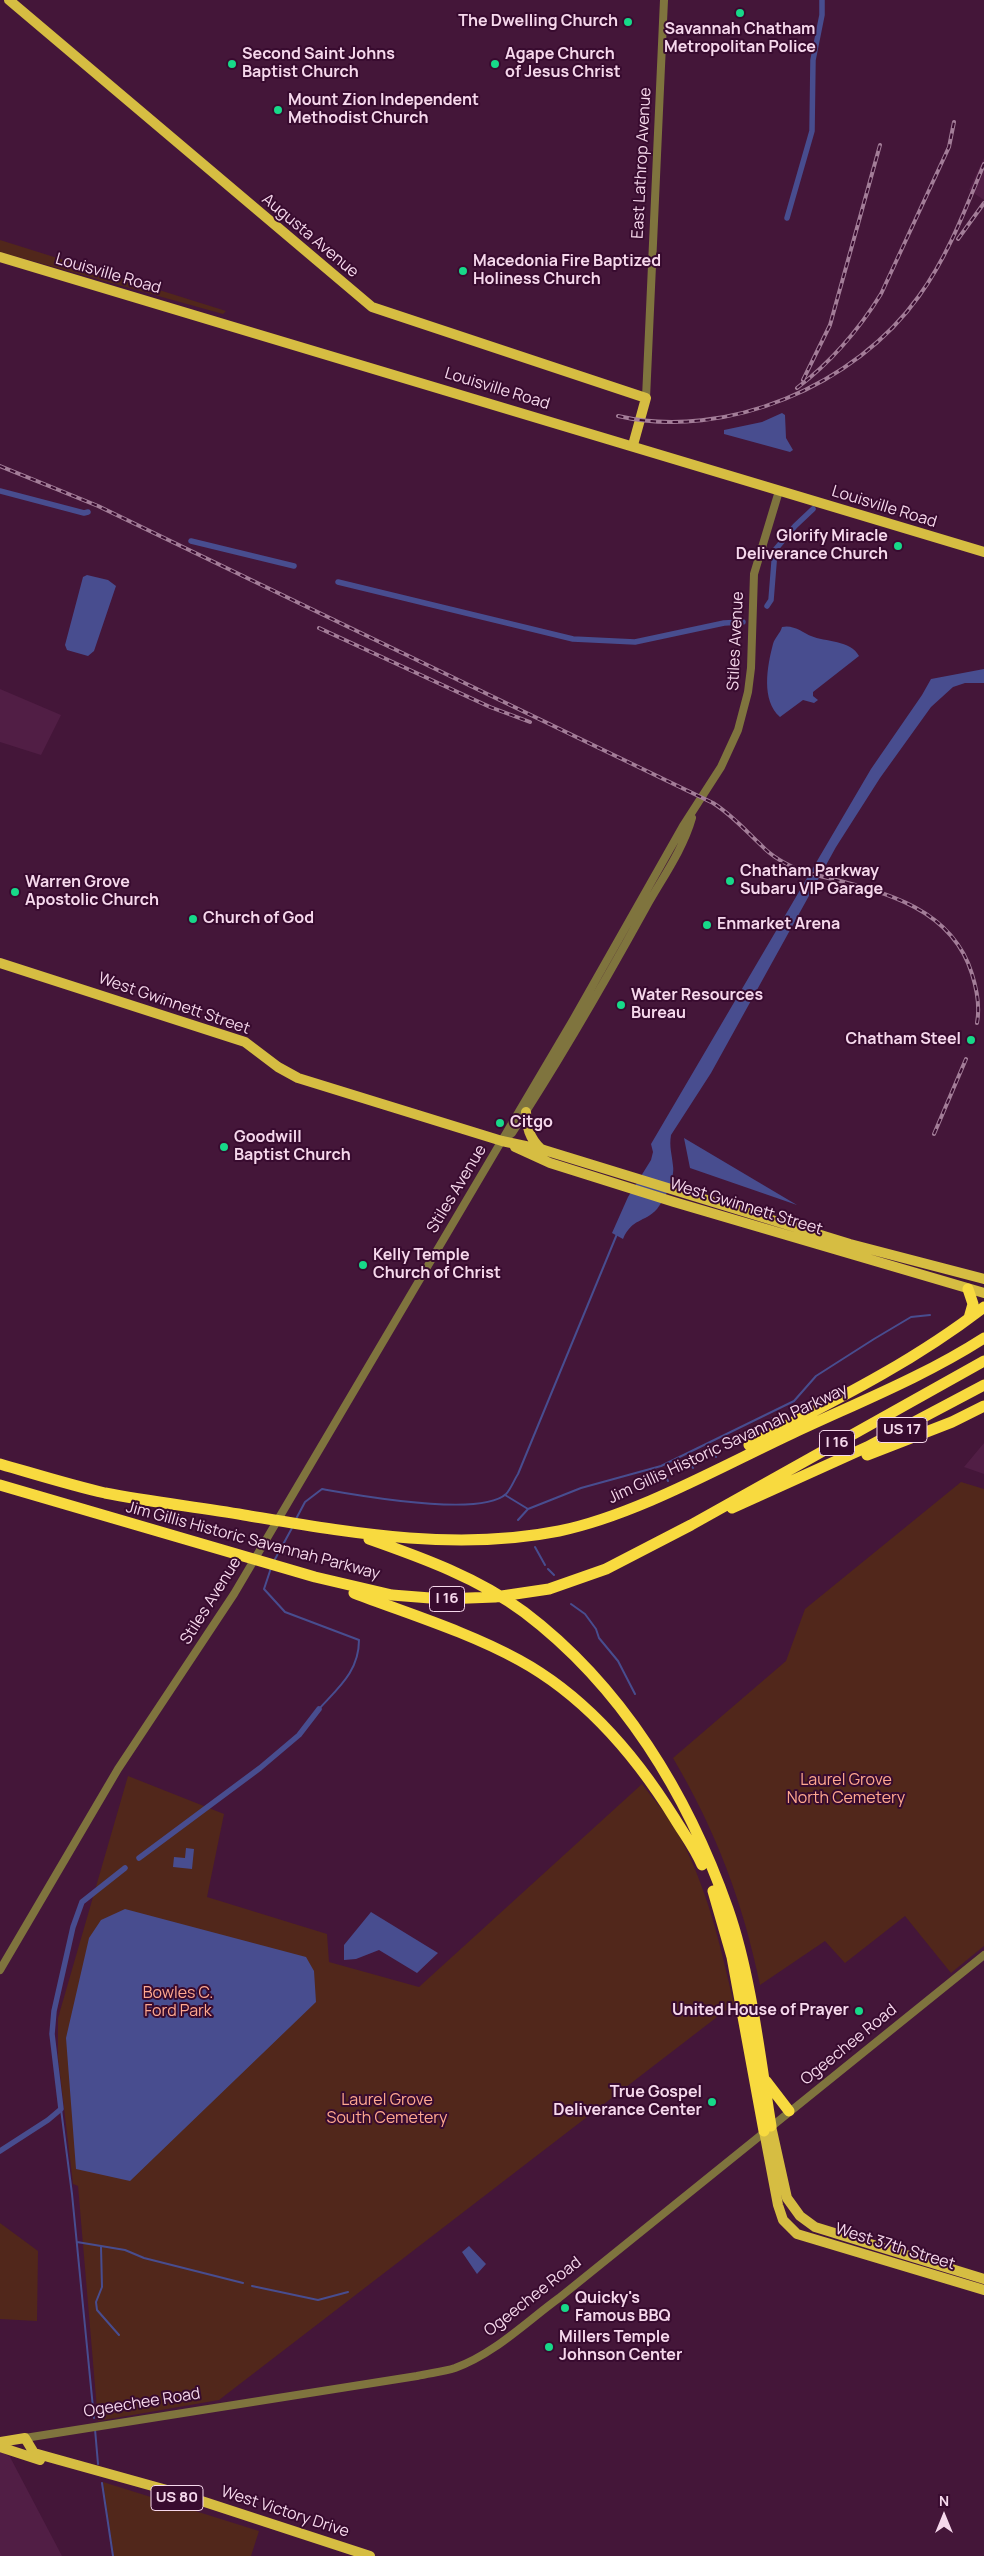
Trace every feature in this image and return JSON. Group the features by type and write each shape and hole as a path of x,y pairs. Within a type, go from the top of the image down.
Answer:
{"highway":[{"path":"968,1289 973,1304 969,1318"},
{"path":"695,1479 724,1459 906,1361 984,1307"},
{"name":"Jim Gillis Historic Savannah Parkway","path":"0,1464 105,1493 349,1532 420,1539 459,1540 524,1537 561,1531 630,1509 900,1382 984,1338"},
{"name":"Jim Gillis Historic Savannah Parkway","path":"0,1485 315,1577 392,1596 443,1599 496,1597 549,1589 578,1581 606,1569 691,1525 984,1361"},
{"name":"US 17","path":"691,1525 818,1471 916,1423 984,1385"},
{"path":"818,1471 919,1436 984,1406"},
{"path":"349,1532 422,1558 474,1582 523,1612 571,1653 604,1686 637,1730 669,1778 729,1910 747,1986 761,2071 768,2129"},
{"path":"315,1577 484,1644 519,1660 546,1676 571,1696 605,1727 629,1754 660,1796 697,1854 716,1899 732,1957 768,2129"},
{"path":"761,2071 770,2089 789,2111"}],"main road":[{"name":"Augusta Avenue","path":"8,0 372,307 646,398"},
{"name":"Louisville Road","path":"0,257 633,445 984,552"},
{"name":"East Lathrop Avenue","path":"633,445 646,398"},
{"name":"West Gwinnett Street","path":"0,963 245,1042 278,1067 298,1078 502,1141 541,1149 674,1202 984,1293"},
{"path":"526,1112 529,1133 533,1142 541,1149"},
{"name":"West Gwinnett Street","path":"502,1141 536,1158 680,1192 850,1244 984,1279"},
{"name":"West 37th Street","path":"768,2129 787,2198 800,2216 815,2227 984,2279"},
{"name":"West 37th Street","path":"768,2129 778,2205 783,2220 797,2234 984,2290"},
{"name":"Ogeechee Road","path":"0,2442 25,2438"},
{"name":"West Victory Drive","path":"25,2438 34,2452 174,2492 370,2556"},
{"name":"West Victory Drive","path":"0,2447 172,2497 352,2556"}],"street":[{"name":"East Lathrop Avenue","path":"646,398 664,0"},
{"name":"Stiles Avenue","path":"0,1970 118,1769 234,1594 343,1410 366,1366 408,1301 502,1141 683,826 693,813 730,749 744,711 751,668 754,574 779,491"},
{"name":"Stiles Avenue","path":"502,1141 512,1132 526,1112 624,946 689,829 693,813"},
{"name":"Ogeechee Road","path":"25,2438 417,2376 455,2368 488,2351 559,2298 984,1955"}],"shaded area":[{"path":"984,158 984,200 969,190"},
{"path":"0,689 61,715 41,755 0,742"},
{"path":"984,1443 984,1474 964,1467"},
{"path":"0,2451 10,2457 62,2556 0,2556"}],"green space":[{"path":"0,240 226,311 223,314 0,252"},
{"name":"Laurel Grove North Cemetery","path":"961,1482 984,1489 984,1946 951,1973 905,1916 845,1963 825,1941 760,1985 745,1925 726,1868 702,1813 673,1758 786,1661 805,1609"},
{"name":"Laurel Grove South Cemetery","path":"128,1776 224,1814 207,1897 327,1934 329,1962 419,1987 642,1784 672,1824 696,1872 718,1937 734,2004 219,2400 98,2421 78,2186 73,2184 58,2057 58,2018"},
{"path":"0,2223 38,2251 37,2321 0,2319"},
{"path":"103,2482 259,2531 251,2556 114,2556"}],"water":[{"path":"782,413 785,415 786,438 793,450 790,452 724,434 724,430 762,422"},
{"path":"87,575 108,580 116,586 94,651 88,656 67,650 65,645 83,577"},
{"path":"782,627 794,628 817,638 844,644 859,656 813,692 813,696 818,700 814,703 803,700 780,717 770,702 767,683 773,644"},
{"path":"984,669 984,683 965,683 953,687 931,707 880,778 836,847 711,1073 671,1135 670,1147 673,1171 669,1188 663,1200 657,1209 630,1227 623,1239 612,1233 628,1197 651,1160 653,1152 651,1144 871,769 931,679"},
{"path":"684,1138 797,1205 690,1168"},
{"path":"186,1848 194,1849 192,1869 173,1867 174,1857 185,1858"},
{"name":"Bowles C. Ford Park","path":"125,1909 306,1957 314,1971 316,2002 130,2181 76,2169 66,2038 89,1938 101,1920"},
{"path":"371,1912 438,1953 417,1973 379,1950 356,1959 344,1960 344,1945"},
{"path":"469,2246 486,2264 477,2274 462,2252"}],"waterway":[{"path":"787,218 812,131 813,60 822,15 822,0"},
{"path":"0,491 84,513 88,512"},
{"path":"767,606 771,600 775,550 795,526 813,509"},
{"path":"191,541 294,566"},
{"path":"338,582 573,639 635,642 724,623 743,622"},
{"path":"296,1519 305,1502 322,1489 388,1500 445,1505 492,1501 506,1494 518,1474 617,1234"},
{"path":"505,1495 528,1509 581,1488 661,1466 794,1401 816,1376 874,1339 911,1317 930,1315"},
{"path":"772,1418 776,1427"},
{"path":"711,1447 716,1457"},
{"path":"690,1463 693,1468"},
{"path":"664,1473 668,1481"},
{"path":"518,1520 528,1509"},
{"path":"274,1561 292,1528"},
{"path":"535,1547 545,1565"},
{"path":"271,1568 264,1589 285,1612 359,1640 356,1661 352,1670 319,1709"},
{"path":"548,1569 554,1575"},
{"path":"571,1604 585,1614 596,1629 599,1638 618,1661 635,1694"},
{"path":"139,1858 260,1768 299,1735 319,1709"},
{"path":"0,2151 48,2120 61,2109 52,2034 54,2011 73,1927 82,1902 125,1868"},
{"path":"61,2109 72,2194 94,2418"},
{"path":"77,2242 125,2250 144,2258 243,2283"},
{"path":"101,2247 102,2287 96,2302 97,2310 119,2335"},
{"path":"252,2286 318,2300 348,2292"},
{"path":"95,2429 98,2464"},
{"path":"102,2483 113,2556"}],"railway":[{"path":"797,388 821,368 843,345 863,321 881,294 949,147 954,122"},
{"path":"803,380 830,325 880,145"},
{"path":"618,416 659,422 702,420 744,412 785,399 825,380 861,356 892,328 929,281 955,232 984,164"},
{"path":"958,239 984,203"},
{"path":"0,466 98,506 713,803 770,853 801,871 878,892 902,901 925,913 945,929 961,949 975,986 978,1005 977,1023"},
{"path":"319,628 490,707 530,722"},
{"path":"934,1134 966,1059"}],"place":[{"name":"Savannah Chatham Metropolitan Police","path":"740,13"},
{"name":"The Dwelling Church","path":"628,22"},
{"name":"Second Saint Johns Baptist Church","path":"232,64"},
{"name":"Agape Church of Jesus Christ","path":"495,64"},
{"name":"Mount Zion Independent Methodist Church","path":"278,110"},
{"name":"Macedonia Fire Baptized Holiness Church","path":"463,271"},
{"name":"Glorify Miracle Deliverance Church","path":"898,546"},
{"name":"Chatham Parkway Subaru VIP Garage","path":"730,881"},
{"name":"Warren Grove Apostolic Church","path":"15,892"},
{"name":"Church of God","path":"193,919"},
{"name":"Enmarket Arena","path":"707,925"},
{"name":"Water Resources Bureau","path":"621,1005"},
{"name":"Chatham Steel","path":"971,1040"},
{"name":"Citgo","path":"500,1123"},
{"name":"Goodwill Baptist Church","path":"224,1147"},
{"name":"Kelly Temple Church of Christ","path":"363,1265"},
{"name":"United House of Prayer","path":"859,2011"},
{"name":"True Gospel Deliverance Center","path":"712,2102"},
{"name":"Quicky's Famous BBQ","path":"565,2308"},
{"name":"Millers Temple Johnson Center","path":"549,2347"}]}
